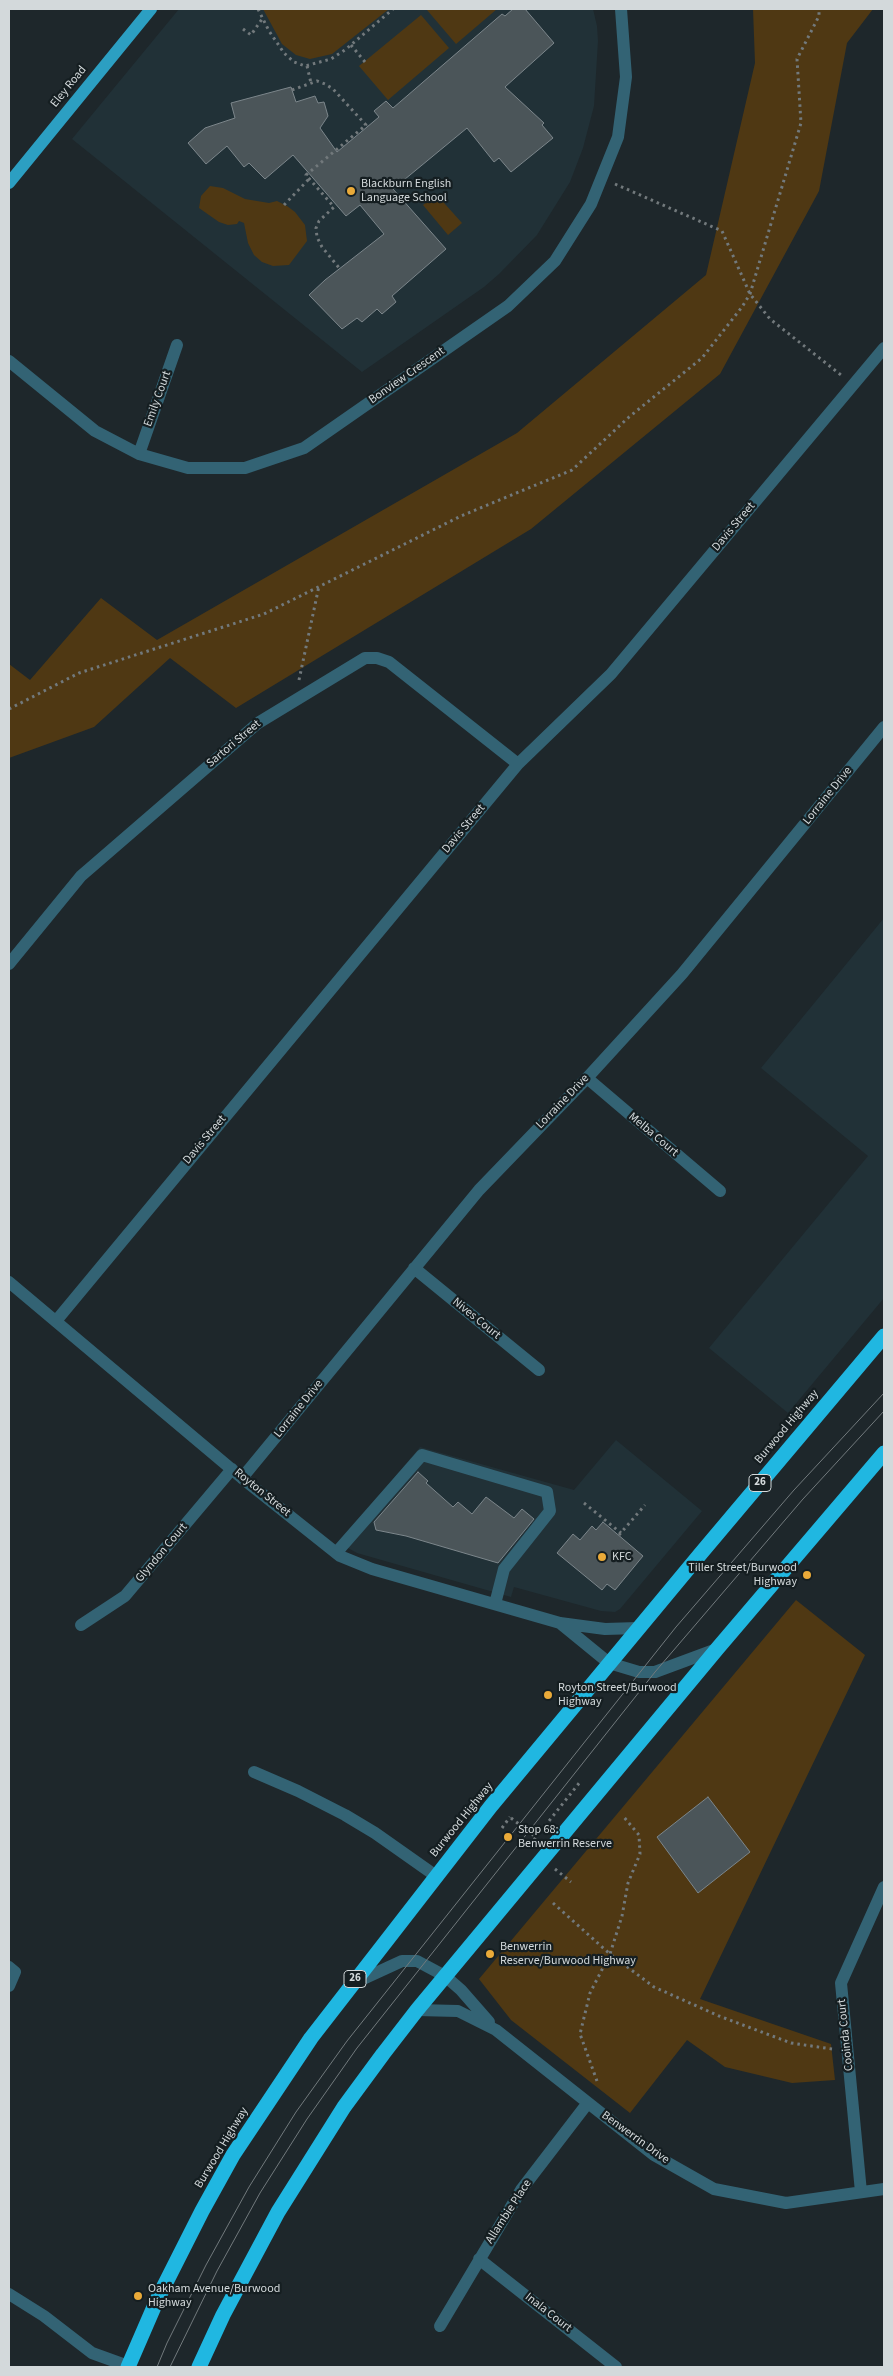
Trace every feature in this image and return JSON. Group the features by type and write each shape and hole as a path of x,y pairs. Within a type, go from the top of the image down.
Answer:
{"highway":[{"name":"Burwood Highway","path":"128,2366 157,2300 233,2155 276,2088 352,1984 436,1876 609,1663 884,1337"},
{"path":"199,2367 253,2257 305,2166 344,2107 445,1976 884,1453"}],"main road":[{"name":"Eley Road","path":"9,183 151,9"}],"street":[{"name":"Bonview Crescent","path":"9,360 95,431 139,454 188,468 244,468 304,448 508,306 555,261 591,204 618,137 626,77 620,9"},
{"name":"Emily Court","path":"139,454 177,345"},
{"name":"Davis Street","path":"56,1321 518,764 611,674 884,348"},
{"name":"Sartori Street","path":"9,964 81,876 258,723 365,658 377,658 389,662 518,764"},
{"name":"Lorraine Drive","path":"242,1478 479,1190 682,974 884,727"},
{"name":"Melba Court","path":"586,1078 720,1191"},
{"name":"Nives Court","path":"414,1268 539,1370"},
{"name":"Royton Street","path":"9,1282 242,1478 336,1553 372,1570 560,1623 605,1629 638,1628"},
{"path":"336,1553 422,1454 548,1492 550,1511 504,1570 495,1604"},
{"name":"Glyndon Court","path":"81,1625 125,1596 232,1469"},
{"name":"Royton Street","path":"560,1623 609,1663 639,1672 655,1672 718,1649"},
{"path":"254,1772 298,1791 345,1815 375,1833 436,1876"},
{"name":"Cooinda Court","path":"861,2192 841,1983 884,1887"},
{"name":"Benwerrin Drive","path":"352,1984 402,1961 412,1960 424,1963 445,1976 461,1990 496,2030"},
{"path":"9,1967 15,1972 9,1986"},
{"name":"Benwerrin Drive","path":"417,2010 458,2011 470,2015 496,2030 654,2155 714,2189 786,2203 884,2189"},
{"name":"Allambie Place","path":"440,2326 521,2190 588,2104"},
{"name":"Inala Court","path":"479,2259 616,2367"},
{"path":"9,2294 44,2316 92,2353 128,2366"}],"path":[{"path":"258,9 262,19 284,53 294,62 307,66 331,59 351,45 393,9"},
{"path":"9,708 78,672 264,614 460,516 572,470 629,417 702,358 750,294 801,123 797,60 819,16 819,9"},
{"path":"243,29 251,36 262,19"},
{"path":"351,45 365,62"},
{"path":"307,66 311,83"},
{"path":"292,90 317,81 333,89 366,125 306,175 334,207 319,221 316,228 317,237 322,248 340,269"},
{"path":"602,178 722,231 750,294 770,319 853,385"},
{"path":"284,205 309,179"},
{"path":"294,701 319,586"},
{"path":"584,1503 620,1534 645,1504"},
{"path":"536,1838 580,1782"},
{"path":"597,2081 580,2034 590,1993 610,1954 622,1916 628,1883 640,1854 639,1835 623,1816"},
{"path":"502,1828 510,1817 527,1830"},
{"path":"553,1903 610,1954 654,1987 719,2016 791,2043 825,2049 848,2049"}],"shaded area":[{"name":"Blackburn English Language School","path":"179,9 593,9 598,41 594,106 583,148 570,182 537,235 499,274 484,287 362,372 72,139"},
{"path":"263,9 389,9 332,54 310,59 296,55 282,44"},
{"path":"497,9 456,44 427,10"},
{"path":"753,9 873,9 847,43 819,191 720,374 531,529 236,708 170,658 94,727 9,758 9,664 30,680 101,598 157,640 517,433 706,275 755,63"},
{"path":"421,15 449,48 388,100 359,66"},
{"path":"210,186 223,188 245,199 269,203 277,201 295,212 305,225 307,241 289,265 273,266 262,262 254,255 248,243 244,223 239,221 237,224 228,225 219,222 199,208 201,196"},
{"path":"436,194 462,223 448,235 423,205"},
{"path":"884,918 884,1298 788,1413 709,1348 868,1156 761,1068"},
{"path":"616,1440 702,1511 620,1609 615,1612 601,1611 514,1587 511,1597 357,1553 339,1543 420,1447 574,1490"},
{"path":"796,1600 865,1655 700,1999 831,2044 835,2080 792,2083 725,2067 687,2040 630,2113 511,2020 479,1979"}],"building":[{"path":"513,9 525,9 554,43 505,87 544,123 542,125 553,138 511,172 499,158 494,162 467,128 393,189 446,249 392,296 396,302 382,314 377,309 362,322 357,318 342,329 309,295 325,280 384,234 360,205 346,216 293,155 265,179 249,163 244,167 227,146 206,164 188,143 205,128 235,118 231,103 291,87 296,102 315,96 318,103 324,102 328,116 320,128 337,152 379,117 374,111 386,101 393,108 502,14 505,16"},
{"path":"418,1472 428,1481 426,1483 453,1507 458,1502 472,1514 486,1497 514,1518 522,1509 534,1519 498,1563 406,1536 376,1530 374,1522"},
{"name":"KFC","path":"603,1522 643,1556 615,1590 607,1584 602,1590 557,1553 573,1534 580,1540 592,1526 596,1530"},
{"path":"708,1797 750,1852 698,1893 657,1837"}],"tram line":[{"path":"157,2367 206,2265 249,2187 296,2112 347,2041 676,1627 794,1490 884,1393"},
{"path":"170,2367 217,2271 260,2193 307,2119 357,2048 655,1672 803,1499 884,1411"}],"place":[{"name":"Blackburn English Language School","path":"351,191"},
{"name":"KFC","path":"602,1557"},
{"name":"Tiller Street/Burwood Highway","path":"807,1575"},
{"name":"Royton Street/Burwood Highway","path":"548,1695"},
{"name":"Stop 68: Benwerrin Reserve","path":"508,1837"},
{"name":"Benwerrin Reserve/Burwood Highway","path":"490,1954"},
{"name":"Oakham Avenue/Burwood Highway","path":"138,2296"}]}
